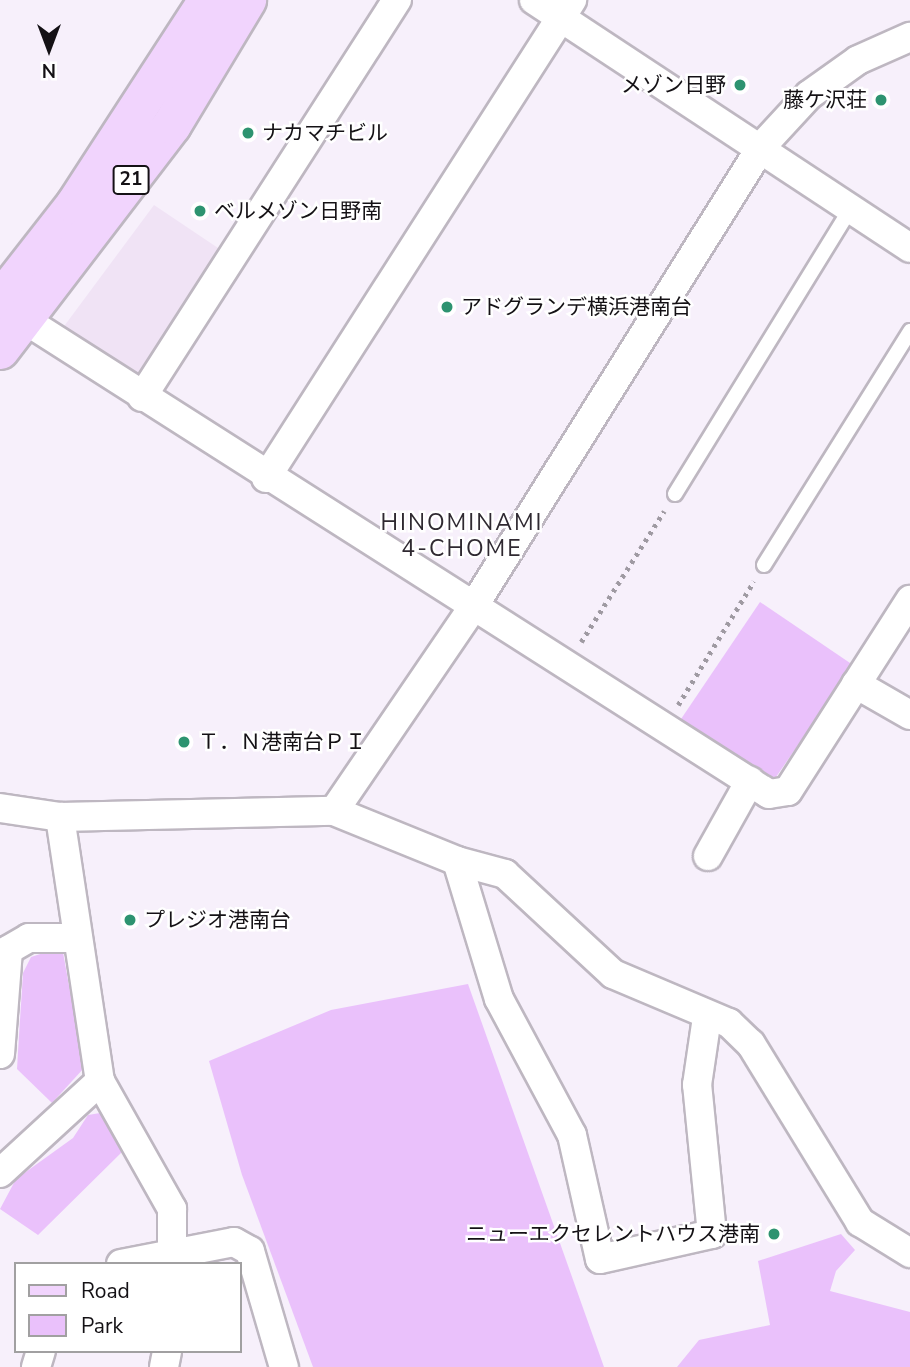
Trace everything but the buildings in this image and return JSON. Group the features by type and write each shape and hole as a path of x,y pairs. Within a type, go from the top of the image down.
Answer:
{"main road":[{"name":"21","path":"0,350 12,311 82,194 208,0"},
{"name":"21","path":"12,311 172,125 247,0"}],"street":[{"path":"142,397 397,0"},
{"path":"534,0 565,8 849,209 910,248"},
{"path":"266,478 565,8"},
{"path":"334,811 475,604 762,146 810,95 858,60 910,37"},
{"path":"12,311 266,478 475,604 769,794 788,791 910,600"},
{"path":"856,684 910,715"},
{"path":"708,856 750,781"},
{"path":"0,808 60,817 334,811 457,861 505,873 613,974 708,1017 729,1023 751,1044 860,1222 910,1253"},
{"path":"60,817 76,938 100,1081 172,1209 172,1257"},
{"path":"457,861 499,999 572,1135 600,1259 712,1234 697,1086 708,1017"},
{"path":"0,1054 8,950 29,938 76,938"},
{"path":"0,1173 100,1081"},
{"path":"136,1262 172,1257 234,1242 250,1251 284,1367"}],"lane":[{"path":"675,494 849,209"},
{"path":"764,565 910,331"}],"path":[{"path":"567,663 675,494"},
{"path":"665,727 764,565"}],"shaded area":[{"path":"154,205 224,252 143,375 133,376 62,329"}],"green space":[{"path":"760,602 853,665 776,777 763,779 679,722"},
{"path":"62,947 84,1068 52,1103 17,1069 23,973 31,957"},
{"path":"468,984 604,1367 313,1367 242,1175 209,1061 331,1010"},
{"path":"100,1113 122,1152 38,1235 0,1209 16,1179 73,1138 88,1115"},
{"path":"841,1234 855,1250 836,1271 830,1291 910,1312 910,1367 677,1367 699,1340 770,1325 758,1261"}],"place":[{"name":"メゾン日野","path":"740,85"},
{"name":"藤ケ沢荘","path":"881,100"},
{"name":"ナカマチビル","path":"248,133"},
{"name":"ベルメゾン日野南","path":"200,211"},
{"name":"アドグランデ横浜港南台","path":"447,307"},
{"name":"Ｔ．Ｎ港南台ＰＩ","path":"184,742"},
{"name":"プレジオ港南台","path":"130,920"},
{"name":"ニューエクセレントハウス港南","path":"774,1234"}],"district":[{"name":"HINOMINAMI 4-CHOME","path":"462,536"}]}
